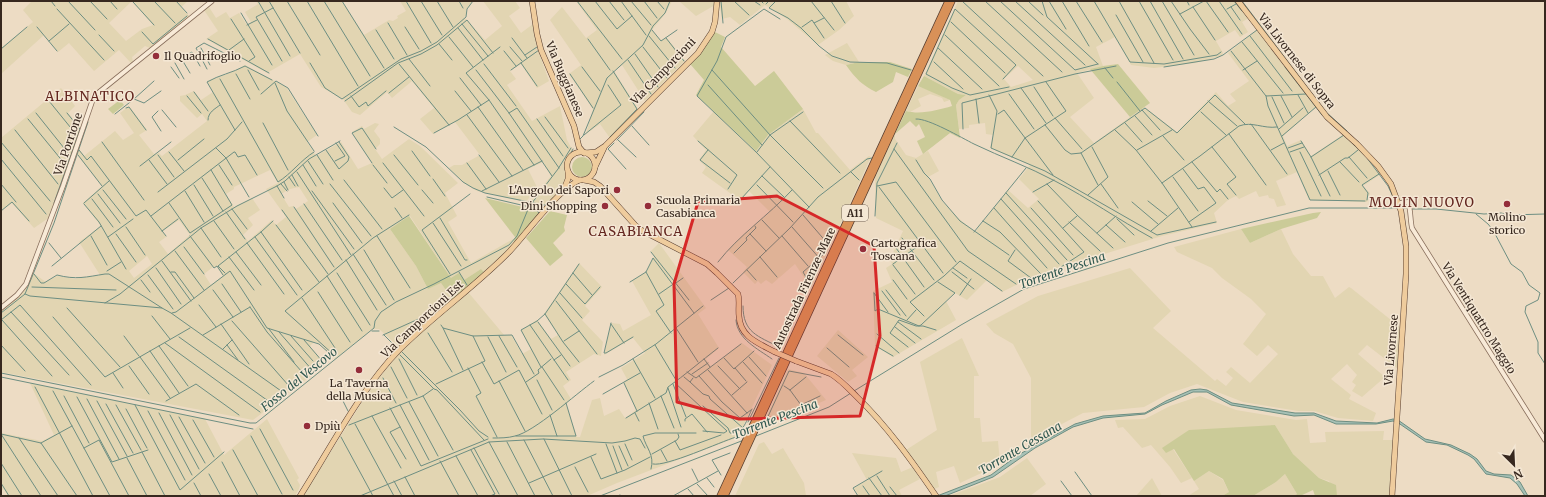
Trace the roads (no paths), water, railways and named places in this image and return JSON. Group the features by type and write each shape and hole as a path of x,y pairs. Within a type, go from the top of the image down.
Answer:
{"highway":[{"name":"Autostrada Firenze-Mare","path":"725,496 745,448 948,1"},
{"name":"Autostrada Firenze-Mare","path":"756,424 952,1"},
{"name":"Autostrada Firenze-Mare","path":"720,496 745,448"}],"main road":[{"name":"Via Buggianese","path":"532,1 536,34 541,50 574,126 579,147 584,153"},
{"name":"Via Camporcioni","path":"605,146 698,53 712,32 715,22 717,1"},
{"name":"Via Livornese di Sopra","path":"1238,1 1327,118 1357,144 1378,166 1391,184 1400,207"},
{"path":"562,192 568,179 568,162 573,155 577,140"},
{"path":"573,155 577,153 596,152 605,146"},
{"path":"562,192 573,183 591,176 597,160 605,146"},
{"path":"584,153 593,158 596,178 600,186 639,229 696,258 717,273 738,294 739,320 743,332 752,340 775,352 837,377 871,410 918,468 935,496"},
{"path":"568,172 573,177 592,181 600,186"},
{"name":"Via Camporcioni Est","path":"300,496 359,401 387,364 442,311 487,274 521,240 562,192"},
{"name":"Via Livornese","path":"1392,496 1406,274 1406,246 1400,207"}],"street":[{"name":"Via Porrione","path":"1,308 17,295 26,284 63,186 93,99 98,93 212,1"},
{"name":"Via Ventiquattro Maggio","path":"1400,207 1408,202 1412,228 1545,440"}],"waterway":[{"path":"51,1 55,6"},
{"path":"68,1 95,30"},
{"path":"90,1 107,19"},
{"path":"110,1 117,9"},
{"path":"154,1 175,23"},
{"path":"176,1 187,13"},
{"path":"258,1 290,56"},
{"path":"269,1 300,53"},
{"path":"287,1 320,55"},
{"path":"307,1 358,86"},
{"path":"324,1 370,76"},
{"path":"342,1 384,68"},
{"path":"406,1 431,43"},
{"path":"421,1 442,35"},
{"path":"437,1 453,27"},
{"path":"459,1 463,8"},
{"path":"310,63 325,88 342,99 401,59 421,51 437,42 466,17 467,9 473,1"},
{"path":"577,1 622,59"},
{"path":"595,1 617,29 632,16"},
{"path":"609,1 624,20"},
{"path":"621,1 646,35"},
{"path":"631,1 651,25"},
{"path":"644,1 657,18"},
{"path":"657,1 664,9"},
{"name":"Fosso del Vescovo","path":"580,139 583,136 607,78 643,45 653,26 665,13 670,1"},
{"path":"721,1 723,23"},
{"path":"734,1 749,15"},
{"path":"754,1 760,5"},
{"path":"766,4 769,1"},
{"path":"776,1 769,8 788,18 832,56 850,62 887,63 911,70"},
{"path":"811,1 834,30"},
{"path":"831,1 845,23"},
{"path":"962,1 1043,76"},
{"path":"985,1 1062,72"},
{"path":"1000,1 1075,70 1098,64"},
{"path":"1015,1 1085,65"},
{"path":"1028,1 1043,15"},
{"path":"1042,1 1047,17 1098,64"},
{"path":"1049,1 1066,29"},
{"path":"1062,1 1089,46"},
{"path":"1076,1 1102,42"},
{"path":"1094,1 1130,62 1164,64 1217,55 1221,52"},
{"path":"1119,1 1154,63"},
{"path":"1139,1 1173,60"},
{"path":"1150,1 1183,59"},
{"path":"1162,1 1194,55"},
{"path":"1171,1 1209,54"},
{"path":"1187,1 1189,5"},
{"path":"1180,14 1204,1"},
{"path":"1206,1 1228,32"},
{"path":"1219,1 1242,34"},
{"path":"1234,1 1242,11"},
{"path":"1242,1 1326,112 1347,131"},
{"path":"133,2 154,25"},
{"path":"1227,9 1236,4"},
{"path":"1193,7 1215,40"},
{"path":"1231,7 1240,20"},
{"path":"273,8 256,17 282,61"},
{"path":"57,9 104,60"},
{"path":"780,19 764,9 726,37 717,61 697,96 756,152 809,207"},
{"path":"1003,79 1016,65 955,9 926,74 952,88 970,95 1009,87"},
{"path":"241,13 272,65"},
{"path":"1116,15 1143,62"},
{"path":"142,32 153,44 187,16"},
{"path":"802,27 812,20 814,23 824,18"},
{"path":"231,19 255,57 249,61"},
{"path":"247,25 257,20"},
{"path":"345,101 398,63 421,54 437,45 467,20 493,53"},
{"path":"951,22 1005,73"},
{"path":"388,23 407,55"},
{"path":"814,23 824,38"},
{"path":"49,41 69,24"},
{"path":"462,24 488,56"},
{"path":"1,49 27,27"},
{"path":"37,27 57,51"},
{"path":"405,27 419,49"},
{"path":"458,28 483,60"},
{"path":"376,30 394,59"},
{"path":"652,30 661,41 677,30"},
{"path":"1164,67 1214,59 1223,55 1257,30"},
{"path":"99,35 114,51"},
{"path":"945,35 999,86"},
{"path":"649,36 675,68"},
{"path":"1250,36 1292,91"},
{"path":"449,37 473,67"},
{"path":"512,38 527,58"},
{"path":"666,38 684,61"},
{"path":"208,39 269,73"},
{"path":"229,50 244,39"},
{"path":"588,39 610,70"},
{"path":"1242,42 1283,93"},
{"path":"207,69 196,48 204,43 240,61"},
{"path":"439,44 452,60"},
{"path":"500,47 466,73 489,100 534,165"},
{"path":"510,47 522,61"},
{"path":"525,55 537,47"},
{"path":"643,47 667,78"},
{"path":"201,48 210,65"},
{"path":"938,48 982,89"},
{"path":"511,70 539,50"},
{"path":"504,51 516,66"},
{"path":"1231,51 1266,96 1306,94"},
{"path":"190,73 181,58 192,52 200,66"},
{"path":"635,54 658,87"},
{"path":"409,59 430,86"},
{"path":"628,60 651,94"},
{"path":"1243,70 1257,61"},
{"path":"934,62 963,89"},
{"path":"175,63 184,79"},
{"path":"521,63 537,86"},
{"path":"399,64 449,125"},
{"path":"484,64 516,106"},
{"path":"235,130 207,82 245,66 272,80"},
{"path":"963,129 962,103 1075,74 1116,66"},
{"path":"171,67 179,78"},
{"path":"582,67 600,91"},
{"path":"1285,67 1322,115"},
{"path":"1105,68 1113,78"},
{"path":"248,70 259,90"},
{"path":"476,70 509,113 552,176"},
{"path":"712,70 770,135 823,188"},
{"path":"610,137 637,109 613,71"},
{"path":"236,74 250,99"},
{"path":"570,74 593,108"},
{"path":"389,93 409,77"},
{"path":"460,78 481,105"},
{"path":"220,79 278,182 314,152"},
{"path":"134,99 154,81"},
{"path":"261,94 276,81 288,88 318,136"},
{"path":"1012,157 1025,138 1066,111 1046,82"},
{"path":"1117,82 1140,111"},
{"path":"275,83 287,111 314,151"},
{"path":"584,135 621,105 608,85"},
{"path":"708,85 762,145"},
{"path":"1034,87 1053,116"},
{"path":"1021,88 1046,123"},
{"path":"115,114 134,99 144,103 161,91"},
{"path":"351,96 359,107 366,102 368,106 386,91"},
{"path":"455,91 471,111"},
{"path":"194,92 208,111"},
{"path":"1009,94 1034,129"},
{"path":"989,95 997,111 991,148 1045,171 1157,235 1216,222"},
{"path":"1045,125 1065,150 1071,154 1081,153 1145,108 1177,133 1215,95 1245,124"},
{"path":"1298,95 1308,113"},
{"path":"187,96 201,113"},
{"path":"1266,96 1268,106 1310,200 1365,201"},
{"path":"1281,96 1292,117"},
{"path":"1272,97 1284,123"},
{"path":"976,99 979,123"},
{"path":"434,133 458,120 489,100"},
{"path":"49,101 75,133"},
{"path":"1208,101 1237,126"},
{"path":"208,120 210,113 220,105"},
{"path":"126,108 129,107 146,130"},
{"path":"478,107 523,170"},
{"path":"1282,136 1316,107"},
{"path":"509,113 517,108 559,168"},
{"path":"1279,129 1303,108"},
{"path":"162,110 176,127"},
{"path":"998,114 1004,110 1053,175"},
{"path":"1142,110 1160,130"},
{"path":"158,111 152,117 161,131"},
{"path":"617,140 644,112"},
{"path":"757,152 770,135 803,112"},
{"path":"1201,112 1226,135"},
{"path":"36,113 68,153"},
{"path":"54,203 80,129 67,113"},
{"path":"467,115 512,176"},
{"path":"1135,116 1152,135"},
{"path":"545,117 568,148"},
{"path":"1055,118 1082,149"},
{"path":"28,119 64,163"},
{"path":"537,119 563,156"},
{"path":"916,119 936,125 1045,176 1152,238"},
{"path":"790,121 840,173"},
{"path":"1,313 25,294 54,223 88,122"},
{"path":"158,192 227,139 242,122"},
{"path":"263,123 288,170"},
{"path":"1125,123 1142,142"},
{"path":"1162,183 1239,126 1248,124 1277,127"},
{"path":"1251,124 1287,174"},
{"path":"632,126 649,145"},
{"path":"394,127 426,147 463,182 473,188 485,193 547,205"},
{"path":"372,163 352,133 362,128 376,149"},
{"path":"15,130 58,184"},
{"path":"1115,130 1136,150 1162,183 1192,227"},
{"path":"1137,150 1172,130"},
{"path":"1229,134 1266,185"},
{"path":"1311,157 1344,135 1365,156"},
{"path":"1163,136 1184,160"},
{"path":"178,160 204,139"},
{"path":"618,140 636,157"},
{"path":"105,303 120,294 201,228 237,206 285,181 309,159 340,141"},
{"path":"698,141 737,175 728,189"},
{"path":"1301,141 1311,157 1330,196"},
{"path":"1,142 50,201"},
{"path":"102,142 144,200"},
{"path":"140,166 171,142"},
{"path":"326,150 339,169 348,161 349,157 339,142"},
{"path":"335,161 345,156 336,143"},
{"path":"614,143 608,149 626,169"},
{"path":"875,216 877,183 897,143"},
{"path":"1271,150 1284,143"},
{"path":"1288,148 1302,143"},
{"path":"1088,195 1108,177 1092,147"},
{"path":"1212,147 1236,177 1227,184 1236,195"},
{"path":"1290,152 1304,147"},
{"path":"216,148 226,158 249,197"},
{"name":"Fosso del Vescovo","path":"532,203 558,169 571,148"},
{"name":"Fosso del Vescovo","path":"566,171 566,163 573,149"},
{"path":"894,149 968,251 1016,284"},
{"path":"79,150 87,160 91,156 136,216 146,210 166,236"},
{"path":"708,150 700,160 730,183"},
{"path":"1319,175 1345,158 1348,158 1358,150"},
{"path":"412,151 430,176"},
{"path":"169,152 184,171"},
{"path":"151,216 234,152 238,157 245,155 257,175"},
{"path":"1300,152 1321,196"},
{"path":"1081,153 1098,185"},
{"path":"78,155 102,186"},
{"path":"158,155 174,177"},
{"path":"317,155 333,180"},
{"path":"394,155 418,185"},
{"path":"479,155 499,182"},
{"path":"1349,157 1367,178"},
{"path":"733,283 790,228 818,197 867,159 872,158"},
{"path":"1367,158 1388,186 1394,199"},
{"path":"1,159 46,214"},
{"path":"149,160 167,184"},
{"path":"916,160 924,173 930,179 942,200 960,221 1009,255"},
{"path":"308,161 323,184"},
{"path":"482,191 542,161"},
{"path":"1192,162 1217,192 1220,189 1228,199"},
{"path":"1340,162 1359,182"},
{"path":"383,163 424,216"},
{"path":"467,163 486,189"},
{"path":"219,165 232,185"},
{"path":"303,165 316,186"},
{"path":"373,165 387,183"},
{"path":"741,199 770,167"},
{"path":"974,232 1026,168"},
{"path":"1183,169 1198,189 1204,187 1216,203 1189,222"},
{"path":"169,203 190,233 232,205 211,170"},
{"path":"1328,171 1340,195"},
{"path":"297,172 351,255"},
{"path":"851,172 859,180"},
{"path":"1367,200 1368,193 1362,185 1379,174"},
{"path":"292,175 298,186"},
{"path":"762,176 784,197"},
{"path":"289,177 295,186"},
{"path":"1173,177 1198,211"},
{"path":"202,178 223,211"},
{"path":"433,179 445,196"},
{"path":"344,180 382,229"},
{"path":"1033,192 1054,180"},
{"path":"84,203 109,181"},
{"path":"284,182 288,190"},
{"path":"877,186 896,182 956,262"},
{"path":"1,184 16,202"},
{"path":"281,184 287,191"},
{"path":"330,184 371,236"},
{"path":"1047,184 1077,215 1113,248"},
{"path":"1101,184 1118,208"},
{"path":"194,185 213,216"},
{"path":"757,185 793,222"},
{"path":"277,186 284,198"},
{"path":"879,187 943,273"},
{"path":"384,188 392,198 403,190"},
{"path":"103,190 126,219"},
{"path":"422,190 433,203"},
{"path":"718,262 744,234 792,190"},
{"path":"185,191 204,222"},
{"path":"312,191 354,249"},
{"path":"1006,193 1067,260"},
{"path":"98,194 120,223"},
{"path":"450,274 422,230 470,194"},
{"path":"487,197 534,208 539,213"},
{"path":"92,199 113,227"},
{"path":"1001,199 1059,264"},
{"path":"1038,201 1084,252 1061,267"},
{"path":"1148,201 1167,216"},
{"path":"1,211 12,202 29,221"},
{"path":"1132,202 1158,224"},
{"path":"333,203 362,243"},
{"path":"84,204 99,222 126,269"},
{"path":"304,204 342,260"},
{"path":"294,207 334,267"},
{"name":"Fosso del Vescovo","path":"1,373 256,423 374,328 375,321 381,312 396,302 509,245 517,236 529,207"},
{"path":"395,208 402,218"},
{"path":"994,208 1047,268"},
{"path":"1031,208 1073,255"},
{"path":"1151,231 1178,208"},
{"name":"Torrente Pescina","path":"854,391 961,325 1024,289 1168,243 1309,208 1397,208"},
{"name":"Torrente Pescina","path":"1402,208 1409,208"},
{"path":"232,209 247,229"},
{"name":"Torrente Pescina","path":"1412,209 1436,209 1484,214 1501,213 1510,215 1545,214"},
{"path":"282,210 328,274"},
{"path":"226,212 245,239"},
{"path":"1476,214 1493,230 1511,264 1522,272 1529,285 1540,293 1538,300 1526,306 1525,312 1538,342 1538,353 1545,364"},
{"path":"334,355 285,311 373,238 409,215"},
{"path":"803,215 828,244 825,253 803,272 810,284"},
{"path":"1063,228 1077,216"},
{"path":"1097,233 1116,216"},
{"path":"440,218 465,260 467,260"},
{"path":"108,237 133,219"},
{"path":"162,231 178,219"},
{"path":"1117,219 1134,235"},
{"path":"762,220 779,238"},
{"path":"214,221 234,249"},
{"path":"225,273 218,266 273,221"},
{"path":"983,221 1000,232 1041,274"},
{"path":"1069,222 1100,251"},
{"path":"433,223 461,266"},
{"path":"276,225 319,282"},
{"path":"1106,225 1125,242"},
{"path":"52,266 101,226"},
{"path":"734,253 747,240 746,238 756,228 755,226"},
{"path":"126,227 145,255"},
{"path":"792,227 821,260"},
{"path":"201,228 221,257"},
{"path":"261,232 302,290"},
{"path":"116,234 136,262"},
{"path":"750,234 766,251"},
{"path":"91,236 107,265"},
{"path":"190,236 214,268 217,266 223,275"},
{"path":"377,236 410,288"},
{"path":"782,236 808,266"},
{"path":"255,237 297,295"},
{"path":"902,238 934,280"},
{"path":"49,243 61,258"},
{"path":"247,243 284,294"},
{"path":"893,264 921,244"},
{"path":"184,247 204,274"},
{"path":"896,248 924,287"},
{"path":"364,250 394,300"},
{"path":"1015,250 1008,261 1031,278"},
{"path":"175,251 204,290"},
{"path":"236,252 261,285"},
{"path":"651,252 689,300"},
{"path":"353,254 386,305"},
{"path":"229,257 254,290"},
{"path":"760,257 777,277"},
{"path":"630,282 646,272 653,258 694,313"},
{"path":"346,260 377,310"},
{"path":"162,261 191,301"},
{"path":"924,316 910,302 944,276 960,261 1002,291"},
{"path":"107,271 121,262"},
{"path":"541,367 521,330 537,321 545,314 579,264"},
{"path":"893,265 915,294"},
{"path":"156,268 181,304"},
{"path":"953,268 967,278"},
{"path":"747,270 756,280"},
{"path":"172,313 176,312 230,271 267,328 319,344 329,353"},
{"path":"171,272 175,272 194,298"},
{"path":"459,272 467,285"},
{"path":"646,272 664,305 656,311 671,333"},
{"path":"952,272 974,289"},
{"path":"337,273 370,325"},
{"path":"573,273 592,295"},
{"path":"34,274 41,283 44,283 57,275 76,278 109,274 162,308"},
{"path":"148,275 173,309"},
{"path":"327,276 362,331"},
{"path":"676,283 683,278"},
{"path":"960,295 971,279"},
{"path":"141,280 150,292"},
{"path":"893,280 907,299"},
{"path":"874,293 875,311 878,309 919,326 955,293 938,282"},
{"path":"222,284 241,312"},
{"path":"566,284 585,304 600,287"},
{"path":"659,294 672,285"},
{"path":"32,287 116,290"},
{"path":"711,300 729,288"},
{"path":"213,290 233,317"},
{"path":"886,290 906,316"},
{"path":"882,291 900,315"},
{"path":"318,292 350,342"},
{"path":"560,293 582,318"},
{"path":"874,293 888,312"},
{"path":"25,294 30,296 162,308 284,393"},
{"path":"302,298 337,351"},
{"path":"556,301 597,354"},
{"path":"1,320 20,305 91,385"},
{"path":"199,305 216,327"},
{"path":"599,377 623,365 656,344 703,306"},
{"path":"743,306 744,315 749,328 758,336 779,347"},
{"path":"250,307 267,332 302,372"},
{"path":"203,335 250,307"},
{"path":"67,308 120,367"},
{"path":"907,320 916,310"},
{"path":"11,312 69,375"},
{"path":"545,314 563,342 579,362"},
{"path":"152,316 170,339"},
{"path":"53,317 105,377 190,328"},
{"path":"383,335 423,317"},
{"path":"2,320 52,376"},
{"path":"736,320 737,327 744,338 772,359"},
{"path":"908,347 890,333 899,320 916,326 923,326 936,330"},
{"path":"232,321 289,386"},
{"path":"538,322 570,366"},
{"path":"898,322 921,339"},
{"path":"611,323 604,353 633,337"},
{"path":"221,324 249,364"},
{"path":"611,324 624,343"},
{"path":"441,325 443,328 473,336 512,335 534,374"},
{"path":"530,325 568,380"},
{"path":"895,327 915,343"},
{"path":"443,328 463,370"},
{"path":"676,328 698,362"},
{"path":"269,329 294,362"},
{"name":"Fosso del Vescovo","path":"372,331 379,331"},
{"path":"564,341 579,331"},
{"path":"279,332 313,371"},
{"path":"428,333 452,372"},
{"path":"877,334 899,353"},
{"path":"384,335 397,348"},
{"path":"838,335 863,355"},
{"path":"124,336 139,356"},
{"path":"291,336 313,361"},
{"path":"436,384 485,361 473,336"},
{"path":"499,336 517,367"},
{"path":"179,337 271,403"},
{"path":"488,337 506,372"},
{"path":"223,349 232,340"},
{"path":"304,340 323,362"},
{"path":"165,343 260,412"},
{"path":"687,372 696,378 741,344"},
{"path":"1,345 25,371"},
{"path":"227,345 238,360"},
{"path":"655,345 676,380"},
{"path":"159,346 188,386"},
{"path":"876,346 893,356"},
{"path":"626,418 666,393 668,387 718,348"},
{"path":"827,348 849,367"},
{"path":"150,351 179,393"},
{"path":"724,358 734,369 754,351"},
{"path":"402,352 479,431 488,437"},
{"path":"400,355 434,389 437,390 484,440"},
{"path":"554,360 561,355"},
{"path":"140,357 170,398"},
{"path":"749,357 766,376"},
{"path":"748,422 779,358"},
{"path":"399,359 417,395"},
{"path":"526,382 539,373 538,370 551,359"},
{"path":"633,359 655,398"},
{"path":"704,359 710,367"},
{"path":"482,362 494,384 519,370 542,414"},
{"path":"743,362 762,383"},
{"path":"692,374 708,363"},
{"path":"129,366 149,394"},
{"path":"718,366 740,389"},
{"path":"391,367 407,398"},
{"path":"542,367 564,400"},
{"path":"468,368 481,393 476,396 497,437"},
{"path":"735,368 746,381"},
{"path":"708,370 747,413"},
{"path":"765,423 789,371 821,377"},
{"path":"302,372 306,376"},
{"path":"113,373 123,388"},
{"path":"603,394 640,373"},
{"path":"699,376 722,402 740,418 751,410"},
{"path":"1,377 253,429"},
{"path":"684,377 690,382 693,378"},
{"path":"790,390 806,377"},
{"path":"383,378 396,403"},
{"path":"537,380 552,410"},
{"path":"499,381 525,431"},
{"path":"493,438 507,438 533,428 594,381"},
{"path":"690,382 703,394 709,396 710,399 743,428"},
{"path":"732,395 747,382"},
{"path":"624,383 637,411"},
{"path":"675,383 727,431 724,433 703,431"},
{"path":"166,401 196,384 239,415"},
{"path":"673,384 686,417"},
{"path":"784,386 790,390 801,405 820,396"},
{"path":"35,387 93,496"},
{"path":"668,388 681,427"},
{"path":"349,425 423,396 433,389"},
{"path":"53,391 110,496"},
{"name":"Torrente Pescina","path":"756,436 829,407 851,393"},
{"path":"340,395 348,411"},
{"path":"64,396 89,443"},
{"path":"423,396 453,450"},
{"path":"661,396 674,428"},
{"path":"77,397 112,462 148,450"},
{"path":"87,399 119,459"},
{"path":"97,401 127,456"},
{"path":"409,402 438,456"},
{"path":"516,436 576,436 566,403"},
{"path":"649,403 658,429"},
{"path":"106,404 133,453"},
{"path":"116,405 141,450"},
{"path":"135,405 180,490 224,452"},
{"path":"400,405 429,460"},
{"path":"703,406 728,428 730,433 738,432 744,426 752,409"},
{"path":"390,408 421,466 488,439"},
{"path":"126,409 147,448"},
{"path":"148,411 185,480"},
{"path":"159,413 192,475"},
{"path":"635,413 639,421"},
{"path":"685,421 685,419 692,414 707,432"},
{"path":"170,415 199,469"},
{"path":"550,415 557,436"},
{"path":"372,416 401,468"},
{"path":"179,417 205,463"},
{"path":"193,420 214,457"},
{"path":"355,424 394,496"},
{"path":"41,443 72,426"},
{"path":"400,427 390,432 406,459"},
{"path":"260,429 293,490"},
{"path":"651,469 652,460 643,436 655,433 696,433"},
{"path":"1,434 41,443 77,496"},
{"path":"1,434 41,496"},
{"path":"652,454 677,440 679,437 678,434"},
{"path":"675,441 680,450 721,435"},
{"path":"251,436 282,494"},
{"path":"341,437 373,496"},
{"path":"653,464 669,462 736,437"},
{"path":"19,438 58,496"},
{"path":"360,496 489,442 543,439 612,443 635,438 640,439 645,448"},
{"path":"544,439 572,496"},
{"path":"84,448 99,440 129,496"},
{"path":"524,440 553,496"},
{"name":"Torrente Pescina","path":"600,496 744,440"},
{"path":"489,442 518,496"},
{"path":"507,442 535,496"},
{"path":"606,444 617,473"},
{"path":"625,444 632,460"},
{"path":"613,446 622,470"},
{"path":"619,446 628,466"},
{"path":"474,448 499,494"},
{"path":"233,450 258,496"},
{"path":"471,450 495,494 490,496"},
{"path":"661,450 667,461"},
{"path":"142,452 165,496"},
{"path":"721,475 712,460 730,453"},
{"path":"529,483 596,454"},
{"path":"456,456 478,496"},
{"path":"591,457 601,479 625,470 650,457"},
{"path":"127,458 147,496"},
{"path":"440,461 459,496"},
{"path":"222,462 240,496"},
{"path":"1,463 22,496"},
{"path":"575,467 588,492"},
{"path":"692,469 698,481"},
{"path":"673,496 718,471"},
{"path":"858,496 853,488 882,471"},
{"path":"1075,472 1092,496"},
{"path":"209,474 221,496"},
{"path":"877,476 890,496"},
{"path":"405,477 415,496"},
{"path":"707,478 714,487"},
{"path":"869,478 882,496"},
{"path":"394,481 402,496"},
{"path":"1061,481 1072,496"},
{"path":"1,483 9,496"},
{"path":"194,483 201,496"},
{"path":"697,484 708,496"},
{"path":"863,486 870,496"},
{"path":"890,487 897,496"},
{"path":"688,489 694,496"}],"place":[{"name":"Il Quadrifoglio","path":"156,56"},
{"name":"L'Angolo dei Sapori","path":"617,190"},
{"name":"Molino storico","path":"1507,204"},
{"name":"Dini Shopping","path":"605,206"},
{"name":"Scuola Primaria Casabianca","path":"648,206"},
{"name":"Cartografica Toscana","path":"863,249"},
{"name":"La Taverna della Musica","path":"359,370"},
{"name":"Dpiù","path":"307,426"}],"district":[{"name":"ALBINATICO","path":"90,96"},
{"name":"MOLIN NUOVO","path":"1422,202"},
{"name":"CASABIANCA","path":"636,231"}],"water label":[{"name":"Torrente Cessana","path":"1020,448"}]}
